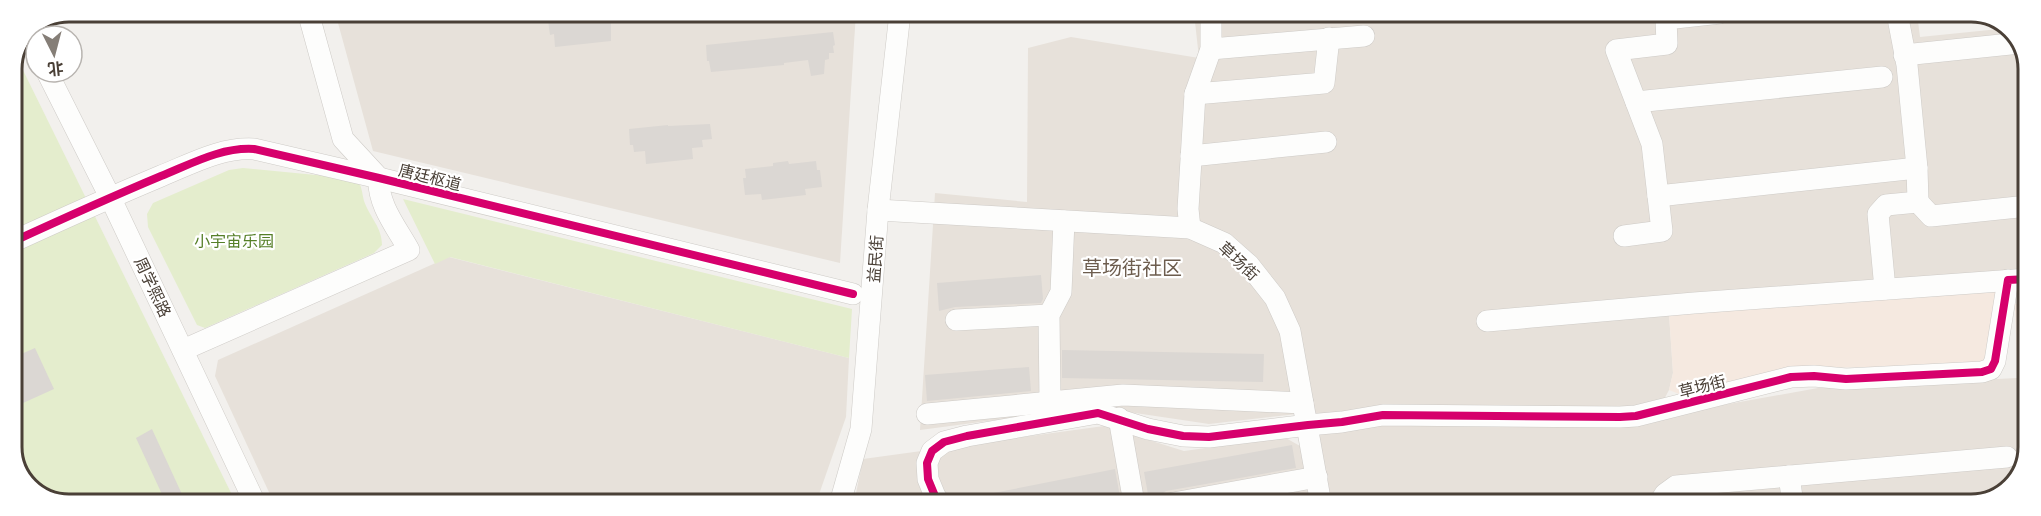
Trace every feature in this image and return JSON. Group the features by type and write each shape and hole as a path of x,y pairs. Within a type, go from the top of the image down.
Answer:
{"street":[{"path":"183,350 409,250 382,201 378,190 379,178 343,139 311,22"},
{"name":"益民街","path":"843,494 861,429 878,210 899,22"},
{"path":"1190,228 1188,209 1195,94 1211,49 1211,22"},
{"path":"1624,236 1662,231 1652,144 1616,50 1667,44 1666,22"},
{"path":"1898,22 1907,65 1918,202 1931,216 2018,207"},
{"path":"1211,49 1364,36"},
{"path":"1195,94 1324,83 1329,38"},
{"path":"1904,55 2011,44"},
{"path":"1636,102 1882,77"},
{"name":"周学熙路","path":"53,84 110,197 251,494"},
{"path":"1191,156 1326,142"},
{"name":"唐廷枢道","path":"23,237 110,197 217,153 239,148 254,149 853,294"},
{"path":"1658,196 1917,168"},
{"path":"1885,289 1878,214 1886,205 1918,202"},
{"name":"草场街","path":"878,210 1190,228 1224,243 1248,265 1275,298 1290,331 1308,425 1383,415 1628,417 1791,377 1814,376 1846,379 1982,372 1991,369 1995,361 2018,280"},
{"path":"1050,400 1049,315 1061,292 1064,221"},
{"path":"1487,321 2018,280"},
{"path":"956,320 1049,315"},
{"path":"927,414 1050,400 1123,395 1303,403"},
{"path":"934,494 928,479 927,463 932,451 944,442 1098,413 1148,429 1183,436 1209,437 1308,425 1320,494"},
{"path":"1119,418 1132,494"},
{"path":"1665,494 1676,486 2007,457"},
{"path":"1789,476 1792,494"},
{"path":"1223,494 1317,477"}],"shaded area":[{"path":"338,22 855,22 840,263 373,151"},
{"path":"1195,22 1918,22 1920,37 1996,29 2012,46 2018,67 2018,273 1668,299 1673,373 1669,390 1651,424 1662,416 1818,388 2017,378 2018,456 2012,470 1995,487 1971,494 1328,494 1314,412 1209,424 1095,407 920,430 935,193 1027,202 1028,48 1071,37 1199,58"},
{"path":"449,257 849,358 846,417 819,494 270,494 215,376 218,360"},
{"path":"1998,272 1987,358 1976,365 1813,368 1774,373 1679,394 1669,390 1673,373 1668,299"},
{"path":"2015,304 2018,304 2018,392"},
{"path":"1104,426 1184,451 1284,437 1300,446 1308,494 856,494 863,459"}],"green space":[{"path":"23,70 24,84 30,84 232,494 60,493 46,487 30,473 24,459"},
{"name":"小宇宙乐园","path":"243,168 357,179 366,207 380,233 382,245 374,253 205,328 197,325 148,227 147,214 153,203 229,170"},
{"path":"403,199 852,309 849,358 450,257 435,264"}],"building":[{"path":"548,22 611,22 611,41 555,47 554,34 550,35"},
{"path":"833,32 834,53 829,53 829,59 825,60 824,74 811,76 808,60 784,63 784,65 711,72 709,61 707,61 706,45"},
{"path":"710,124 712,139 702,140 703,147 692,148 693,159 646,164 645,151 634,152 633,145 630,145 629,129"},
{"path":"788,161 789,164 816,161 817,170 820,170 822,187 805,189 806,195 762,200 761,194 745,195 743,178 746,178 745,169 773,166 773,163"},
{"path":"1041,275 1043,299 1041,303 955,307 939,311 937,283"},
{"path":"35,348 54,389 23,403 23,353"},
{"path":"1062,350 1264,354 1263,382 1062,378"},
{"path":"1029,367 1031,391 927,401 925,375"},
{"path":"152,429 182,494 162,494 136,438"},
{"path":"1292,445 1296,468 1166,491 1162,494 1148,494 1144,472"},
{"path":"1115,469 1119,494 988,494"}],"cycle path":[{"path":"23,237 195,162 230,151 254,149 853,294"},
{"path":"934,494 928,479 927,463 932,451 944,442 1098,413 1148,429 1183,436 1209,437 1342,422 1383,415 1636,416 1791,377 1814,376 1846,379 1982,372 1991,369 1995,361 2008,280 2018,280"}],"district":[{"name":"草场街社区","path":"1132,268"}]}
